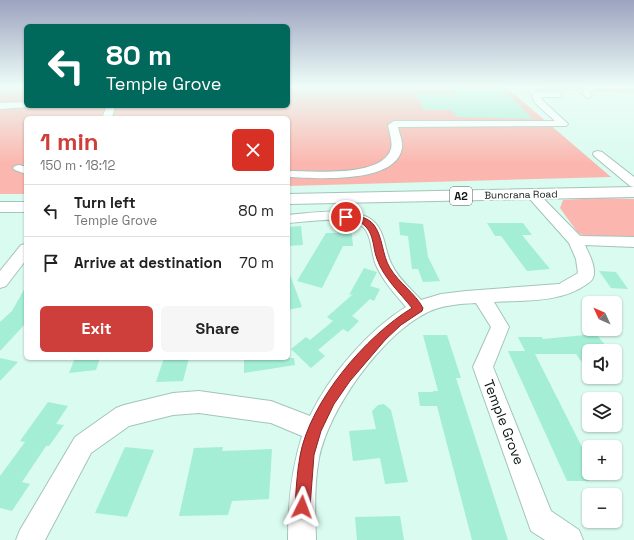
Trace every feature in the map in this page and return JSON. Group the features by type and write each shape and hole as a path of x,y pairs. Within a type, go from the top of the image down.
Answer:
{"highway":[{"name":"Buncrana Road","path":"290,200 634,192"},
{"path":"0,208 24,207"}],"street":[{"path":"290,174 360,174 377,169 385,165 395,153 396,147 394,124 563,124 550,112"},
{"path":"598,154 634,183"},
{"path":"302,540 301,522 304,478 307,455 315,430 330,400 345,377 382,336 397,322 418,308 441,301 566,289 586,276 584,259 576,242 532,194"},
{"path":"290,219 346,217 365,221 371,226 381,258 387,271 418,308"},
{"path":"576,242 594,240 634,242"},
{"path":"0,282 24,252"},
{"name":"Temple Grove","path":"481,296 500,327 483,367 542,521 568,540"},
{"path":"30,540 83,445 124,416 173,404 199,402 272,412 315,430"}],"shaded area":[{"path":"0,112 535,112 611,177 290,186 290,116 24,116 24,194 0,194"},
{"path":"602,198 634,199 634,238 588,238 578,233 560,208 563,200"}],"building":[{"path":"454,112 526,112 533,119 457,117"},
{"path":"399,222 423,224 428,257 440,281 423,282 418,269 412,269 408,236 400,235"},
{"path":"487,223 523,223 532,235 522,235 550,269 527,271 501,236 495,236"},
{"path":"301,226 303,245 290,246 290,227"},
{"path":"337,227 351,227 353,246 343,246 322,288 297,281 326,233 338,233"},
{"path":"364,268 377,272 370,286 380,289 374,301 370,299 352,316 359,321 348,332 343,329 318,350 325,356 311,368 291,349 306,337 310,340 333,321 327,317 353,294 349,295"},
{"path":"599,271 616,272 628,289 611,288"},
{"path":"290,275 302,307 290,310"},
{"path":"24,290 24,325 0,351 0,322 12,311"},
{"path":"423,335 447,335 461,378 456,378 508,540 472,540 437,406 420,406 418,392 438,391"},
{"path":"582,335 598,336 604,344 582,344 582,362 576,354 535,354 582,447 582,480 589,481 567,481 508,351 525,351 518,337 542,337 543,339"},
{"path":"0,358 18,362 0,381"},
{"path":"290,358 294,358 295,365 244,373 244,360 290,360"},
{"path":"74,360 99,360 96,370 69,373"},
{"path":"163,360 188,360 183,381 156,382"},
{"path":"48,402 68,406 56,424 64,425 49,446 46,446 22,482 30,484 12,511 0,508 0,476 25,442 20,441"},
{"path":"384,404 391,410 408,482 385,484 380,458 353,461 349,431 376,429 372,411 378,405"},
{"path":"125,447 154,450 127,517 95,513"},
{"path":"223,447 222,451 272,449 269,499 232,501 228,515 179,516 194,448"},
{"path":"400,516 404,540 357,540 355,517"}],"route":[{"path":"302,507 307,455 321,415 345,377 382,336 407,314 418,308 387,271 381,258 371,226 358,218 346,217"}]}
